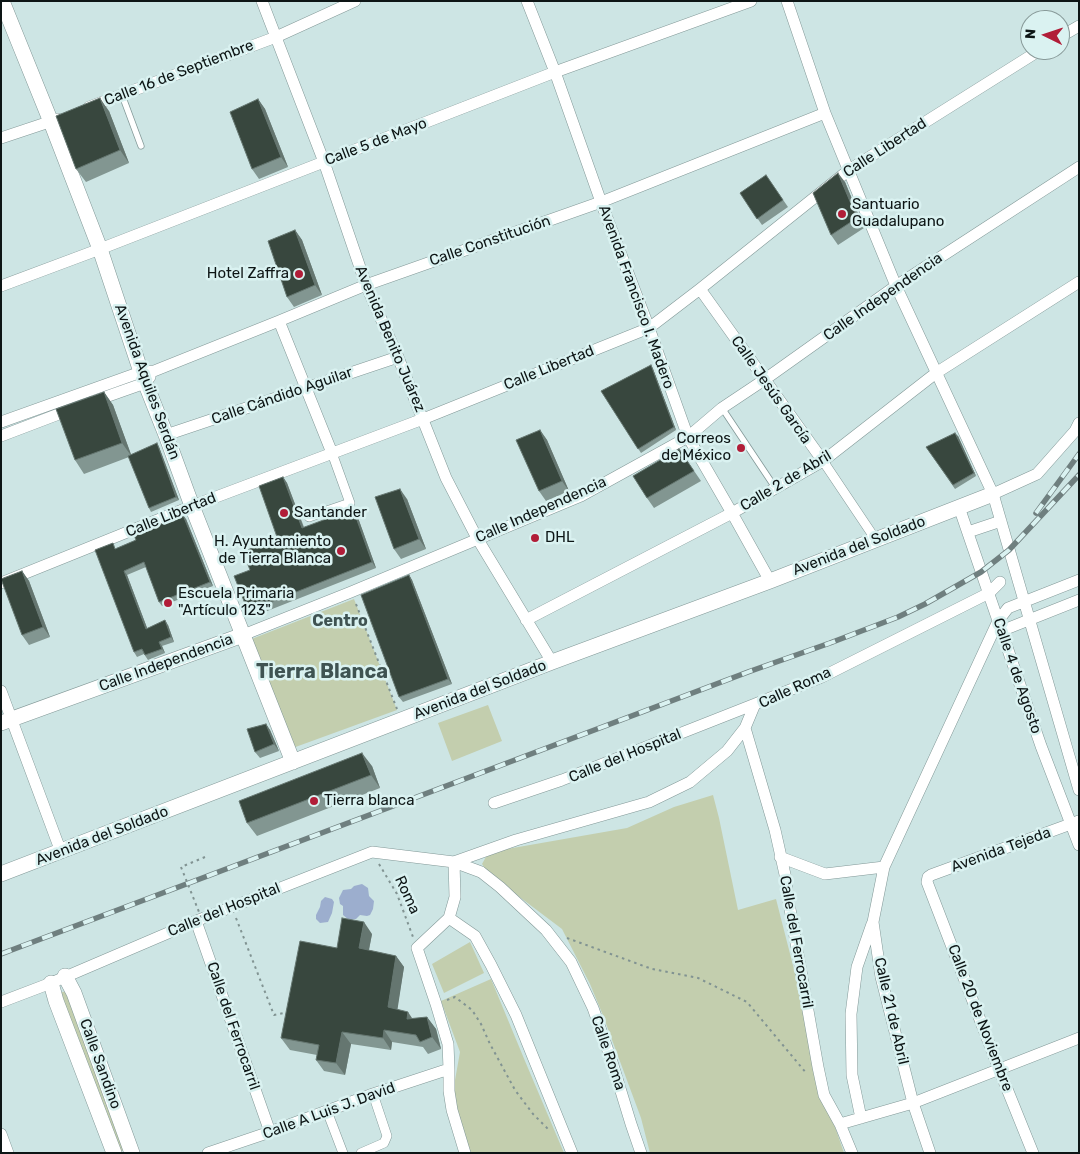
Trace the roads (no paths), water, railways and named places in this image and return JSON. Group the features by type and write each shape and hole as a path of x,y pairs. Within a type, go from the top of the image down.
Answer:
{"street":[{"name":"Avenida Aquiles Serdán","path":"2,1 100,249 147,375 166,435 192,506 293,762"},
{"name":"Avenida Benito Juárez","path":"262,1 324,162 366,285 398,357 446,478 477,538 552,662"},
{"name":"Calle 16 de Septiembre","path":"1,138 51,122 276,37 355,1"},
{"name":"Avenida Francisco I. Madero","path":"527,1 555,72 688,437 770,581"},
{"name":"Calle 5 de Mayo","path":"1,286 555,72 751,1"},
{"name":"Calle 4 de Agosto","path":"787,1 825,112 896,286 993,494 1079,790"},
{"name":"Calle Libertad","path":"1,584 192,506 423,418 649,328 849,170 1024,60"},
{"name":"Calle Constitución","path":"1,436 366,285 601,202 825,112"},
{"name":"Calle Independencia","path":"6,720 243,635 581,496 688,437 722,408 896,286 1079,167"},
{"name":"Calle 2 de Abril","path":"526,620 732,513 823,462 936,373 1079,282"},
{"name":"Calle Jesús García","path":"700,289 876,540"},
{"path":"279,321 350,502 309,517"},
{"name":"Calle Cándido Aguilar","path":"166,435 398,357"},
{"name":"Calle Constitución","path":"1,422 147,375"},
{"path":"993,494 1037,474 1075,431 1079,423"},
{"name":"Avenida del Soldado","path":"1,874 993,494"},
{"name":"Calle 4 de Agosto","path":"959,507 1041,746 1075,823 1079,845"},
{"path":"968,532 1001,521"},
{"path":"1000,626 1008,608 1079,580"},
{"name":"Calle Roma","path":"454,862 516,840 649,802 690,782 727,751 745,728 755,704 822,677 989,593 1000,582"},
{"path":"1000,626 1029,620 1079,600"},
{"name":"Calle 21 de Abril","path":"930,1153 913,1103 882,977 873,922 884,867 1000,626"},
{"path":"1,691 6,720 61,852"},
{"name":"Calle del Hospital","path":"494,803 562,780 755,704"},
{"name":"Calle del Ferrocarril","path":"745,728 775,830 786,880 824,1095 840,1124 852,1153"},
{"name":"Avenida Tejeda","path":"927,882 931,875 1075,823"},
{"name":"Calle del Hospital","path":"1,1002 51,983 227,907 372,852 454,862"},
{"path":"780,857 826,874 884,867"},
{"path":"454,862 455,897 449,918 417,948 448,1044 449,1090 452,1110 465,1153"},
{"name":"Calle Roma","path":"454,862 481,872 500,887 546,930 571,962 593,1008 641,1153"},
{"name":"Calle 20 de Noviembre","path":"927,882 1033,1153"},
{"path":"449,918 475,936 491,965 516,1015 572,1153"},
{"name":"Calle del Ferrocarril","path":"196,920 270,1132"},
{"path":"861,1118 852,1075 851,1014 857,967 873,922"},
{"name":"Calle Sandino","path":"65,976 74,993 132,1153"},
{"name":"Calle Sandino","path":"51,983 56,1001 114,1153"},
{"path":"840,1124 913,1103 1079,1038"},
{"name":"Calle A Luis J. David","path":"208,1153 449,1069"},
{"path":"361,1153 384,1143 387,1136 373,1094"},
{"path":"327,1111 342,1153"},
{"path":"1,1134 8,1153"}],"lane":[{"path":"122,95 141,146"},
{"path":"722,408 776,488"}],"water":[{"path":"362,884 368,888 369,896 374,901 373,909 370,915 360,915 356,919 349,920 343,915 343,906 340,904 339,898 343,890"},
{"path":"325,897 332,899 334,902 332,913 328,922 320,923 316,919 316,915 321,901"}],"railway":[{"path":"1036,513 1079,454"},
{"path":"1,954 898,617 981,572 1009,550 1079,475"}],"place":[{"name":"Santuario Guadalupano","path":"842,214"},
{"name":"Hotel Zaffra","path":"299,274"},
{"name":"Correos de México","path":"741,448"},
{"name":"Santander","path":"284,513"},
{"name":"DHL","path":"535,538"},
{"name":"H. Ayuntamiento de Tierra Blanca","path":"341,551"},
{"name":"Escuela Primaria \"Artículo 123\"","path":"168,603"},
{"name":"Tierra blanca","path":"314,801"}],"district":[{"name":"Centro","path":"340,621"},
{"name":"Tierra Blanca","path":"322,672"}]}
